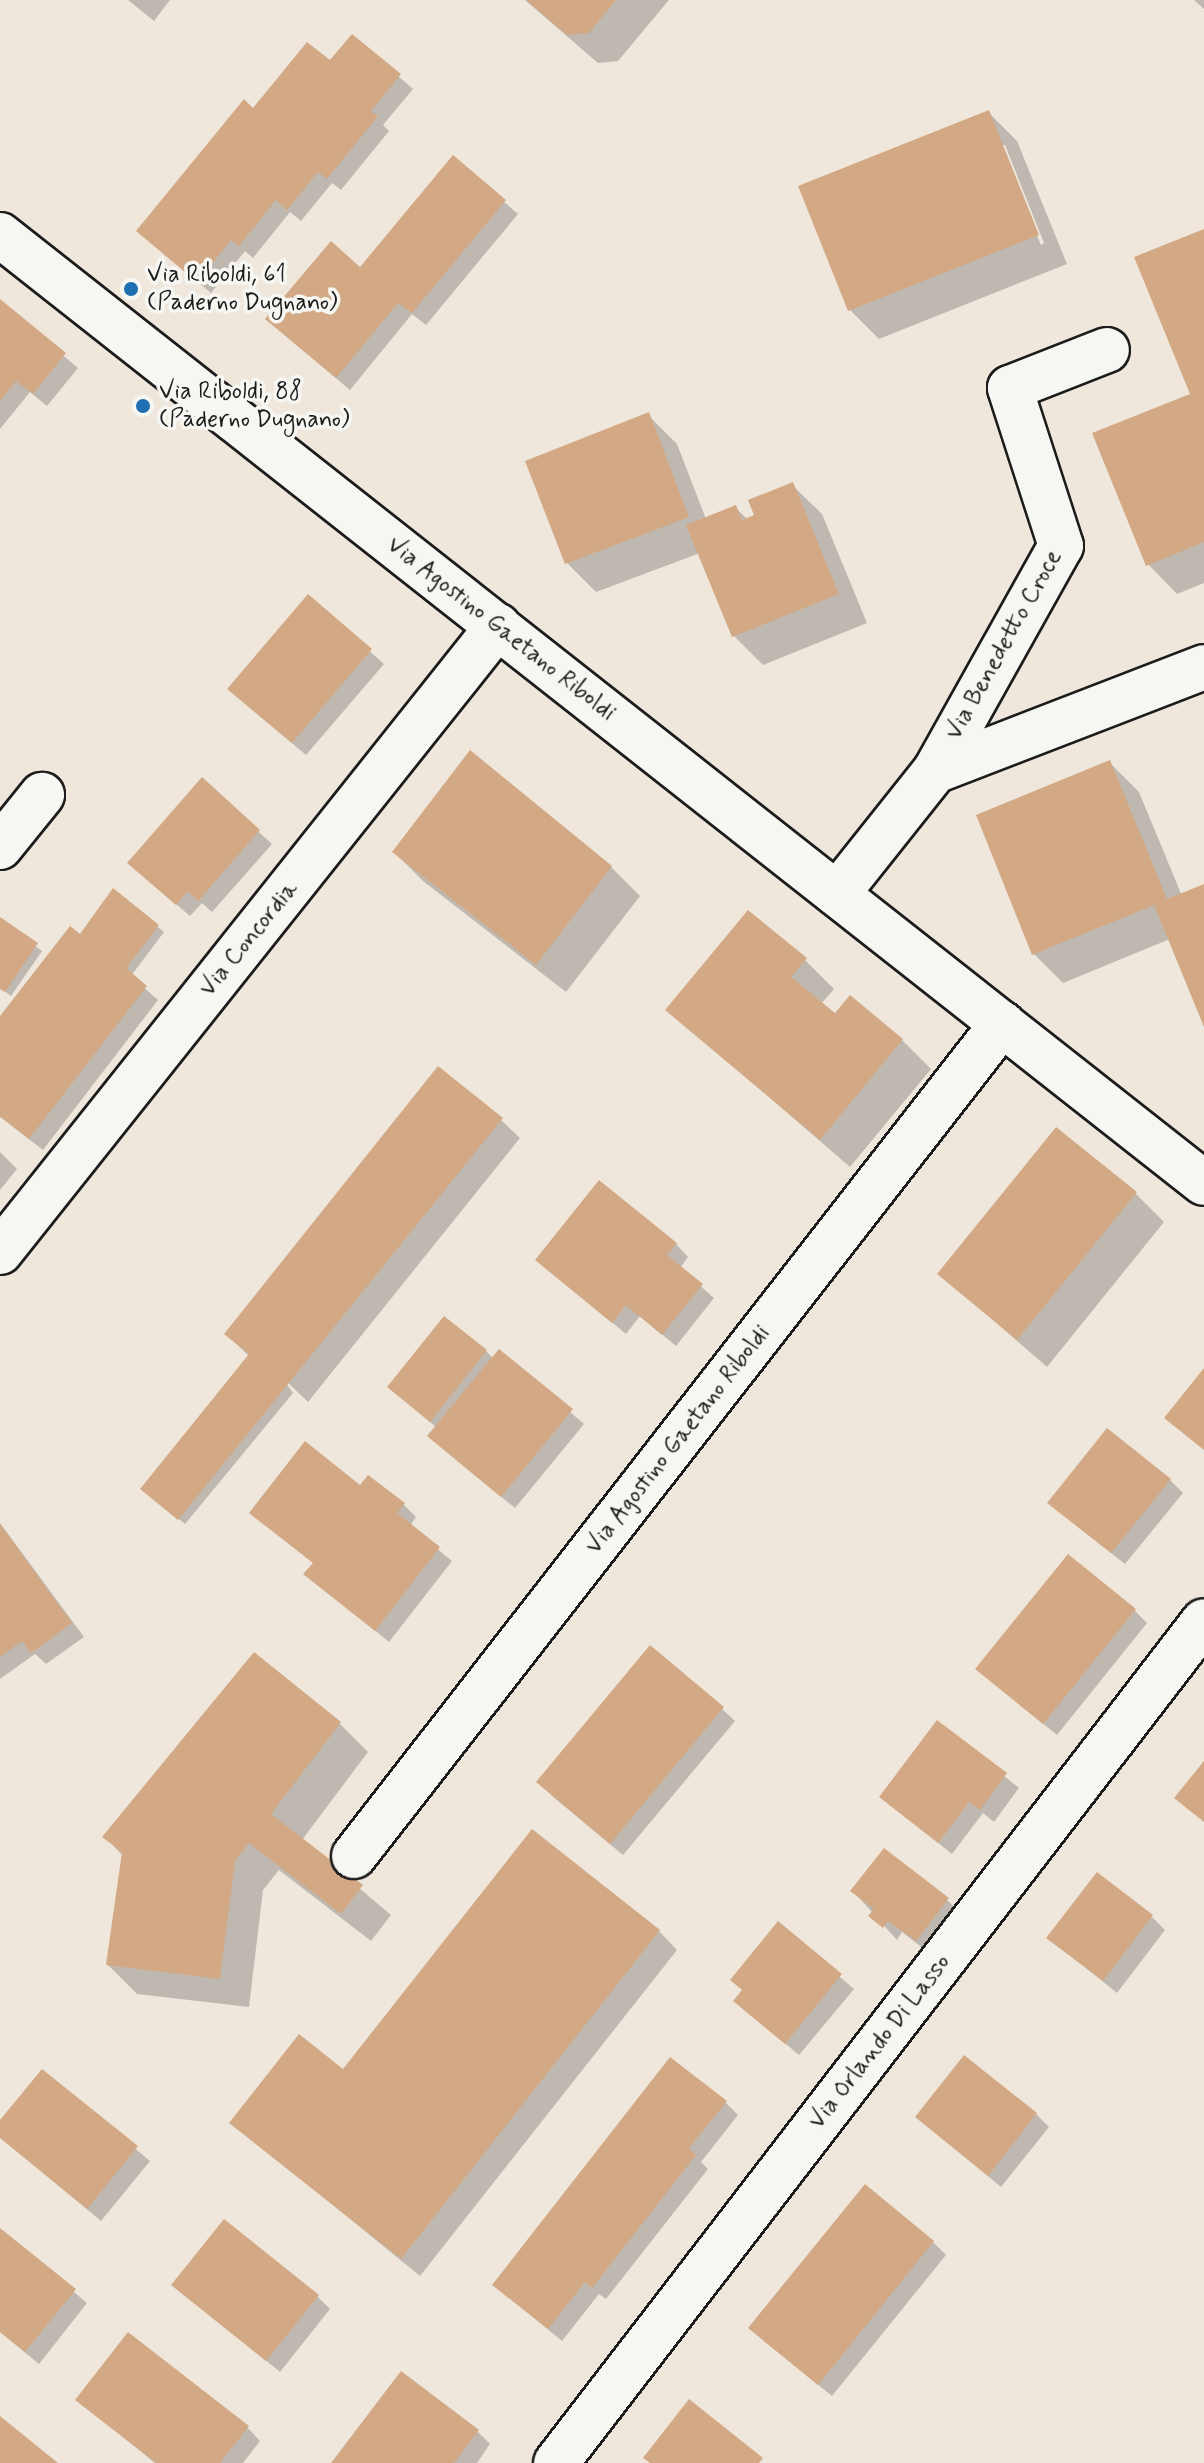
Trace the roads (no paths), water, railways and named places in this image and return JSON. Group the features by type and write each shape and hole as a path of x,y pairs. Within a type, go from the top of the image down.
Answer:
{"street":[{"name":"Via Agostino Gaetano Riboldi","path":"0,235 1204,1183"},
{"name":"Via Benedetto Croce","path":"837,894 935,771 1061,546 1010,388 1107,350"},
{"name":"Via Concordia","path":"0,1252 498,626"},
{"name":"Via Benedetto Croce","path":"935,771 1204,667"},
{"path":"0,847 42,795"},
{"name":"Via Agostino Gaetano Riboldi","path":"354,1856 1002,1024"},
{"name":"Via Orlando Di Lasso","path":"556,2463 1204,1621"}],"place":[{"name":"Via Riboldi, 61 (Paderno Dugnano)","path":"131,289"},
{"name":"Via Riboldi, 88 (Paderno Dugnano)","path":"143,406"}]}
